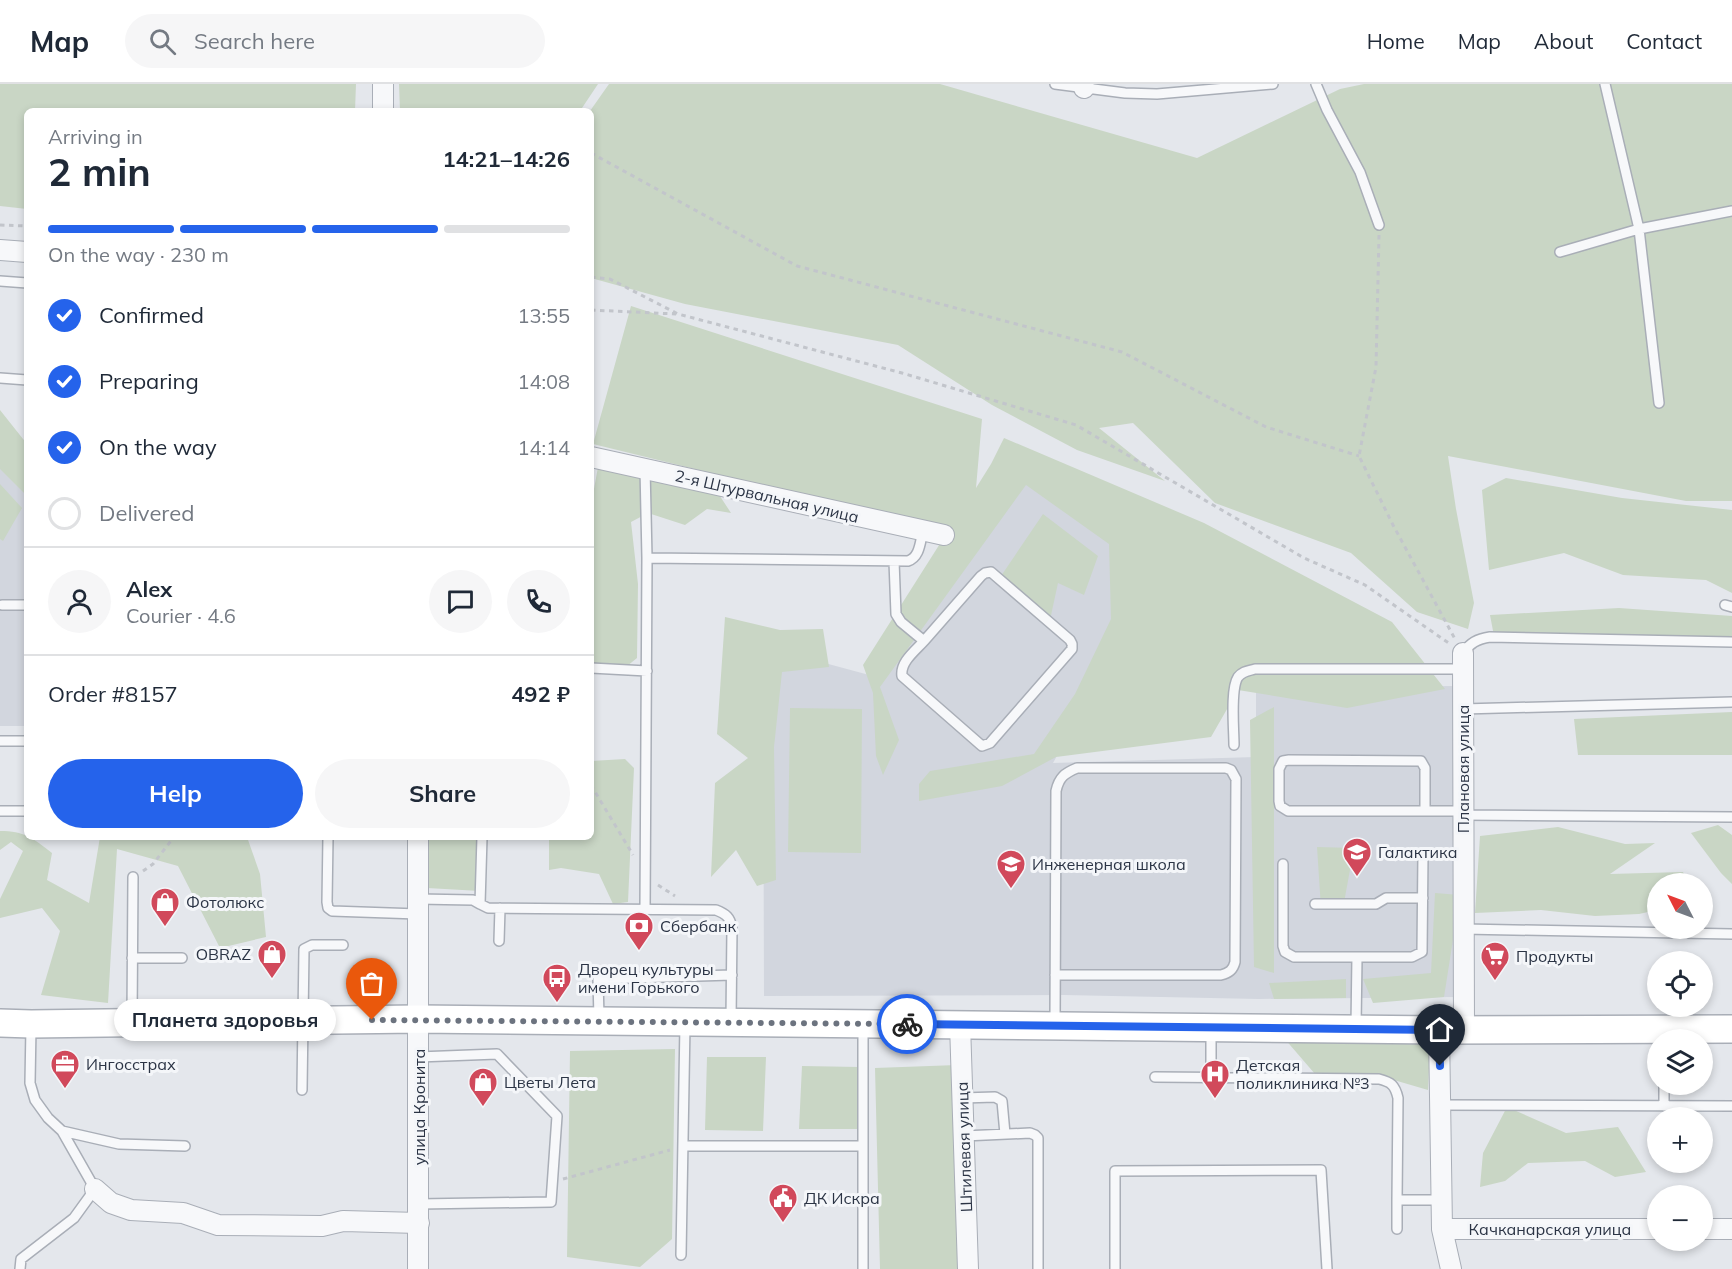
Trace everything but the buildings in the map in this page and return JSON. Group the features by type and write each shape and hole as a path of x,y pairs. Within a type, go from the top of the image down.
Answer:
{"street":[{"path":"383,84 383,108"},
{"path":"0,250 24,252"},
{"name":"2-я Штурвальная улица","path":"594,458 944,535"},
{"name":"Плановая улица","path":"1451,1269 1442,1229 1440,1105 1464,929 1463,661"},
{"name":"улица Кронита","path":"418,840 418,1269"},
{"path":"0,1023 418,1019 1451,1029 1647,1034"},
{"name":"Штилевая улица","path":"960,1024 968,1269"},
{"path":"1713,1030 1732,1029"},
{"path":"95,1189 111,1203 131,1210 183,1213 218,1225 322,1226 343,1221 419,1213"},
{"name":"Качканарская улица","path":"1442,1229 1647,1229"},
{"path":"1713,1229 1732,1229"}],"lane":[{"path":"1055,84 1125,93 1157,94 1274,84"},
{"path":"1316,84 1360,172 1379,225"},
{"path":"1605,84 1639,229 1659,403"},
{"path":"1560,252 1639,229 1732,211"},
{"path":"0,281 24,284"},
{"path":"0,378 24,380"},
{"path":"645,468 647,558 645,910"},
{"path":"647,558 908,561 915,557 923,531"},
{"path":"894,561 896,614 924,641"},
{"path":"991,572 1070,640 1072,649 990,743 982,747 902,676 901,669 905,662 924,641 981,576 991,572"},
{"path":"2,605 24,605"},
{"path":"1234,745 1234,688 1237,679 1244,672 1255,669 1463,661 1469,645 1479,639 1490,637 1732,642"},
{"path":"594,668 646,670"},
{"path":"1463,709 1732,702"},
{"path":"0,741 24,741"},
{"path":"1425,811 1425,768 1421,761 1289,760 1284,761 1279,769 1279,801 1284,810 1732,817"},
{"path":"1055,975 1228,974 1235,962 1236,778 1231,770 1226,768 1077,768 1066,773 1058,781 1056,791 1055,975 1055,1025"},
{"path":"0,811 24,811"},
{"path":"328,840 327,902 328,908 337,913 473,900 488,908 716,910 725,913 730,919 732,928 731,1022"},
{"path":"480,904 482,840"},
{"path":"1283,864 1283,946 1285,952 1294,957 1418,956 1423,946 1423,854"},
{"path":"132,1023 133,877"},
{"path":"1315,904 1376,904 1386,898 1423,898"},
{"path":"499,941 500,908"},
{"path":"1464,929 1732,934"},
{"path":"302,1090 304,949 312,945 343,945"},
{"path":"1356,957 1356,1028"},
{"path":"132,958 182,958"},
{"path":"599,1021 598,979 732,975"},
{"path":"681,1255 685,1022"},
{"path":"863,1023 863,1269"},
{"path":"20,1269 21,1259 74,1218 95,1189 62,1131 48,1118 35,1100 30,1083 31,1024"},
{"path":"1210,1078 1211,1027"},
{"path":"418,1057 497,1054 557,1116 551,1202 419,1213"},
{"path":"1155,1077 1379,1079 1389,1081 1396,1089 1398,1098 1397,1229"},
{"path":"1664,1095 1664,1106"},
{"path":"962,1098 995,1097 1002,1101 1005,1134"},
{"path":"1440,1105 1732,1106"},
{"path":"62,1131 119,1144 185,1146"},
{"path":"964,1136 1030,1133 1038,1138 1038,1269"},
{"path":"683,1146 863,1146"},
{"path":"1115,1269 1115,1171 1322,1170 1327,1269"},
{"path":"1397,1200 1442,1200"}],"path":[{"path":"594,155 797,267 1122,352 1266,427 1359,456"},
{"path":"0,225 24,226"},
{"path":"1379,225 1376,368 1359,456 1463,661"},
{"path":"594,277 610,279 678,314"},
{"path":"594,310 678,314 902,373 1076,425 1304,558 1365,585 1463,661"},
{"path":"133,877 153,864 172,840"},
{"path":"552,1182 683,1146"}],"shaded area":[{"path":"0,415 24,449 24,726 0,726"},
{"path":"1020,465 1185,527 1053,763 1256,757 1256,688 1455,686 1458,997 1259,999 1064,995 764,996 763,665 821,662 884,679"}],"green space":[{"path":"0,84 356,84 355,108 24,108 24,209 0,206"},
{"path":"399,84 598,84 582,108 400,108"},
{"path":"609,84 940,84 1197,158 1340,89 1364,84 1732,84 1732,501 1686,501 1448,456 1474,603 1468,629 1417,612 1351,553 1215,503 1133,423 1099,428 1165,481 1077,450 992,405 898,345 685,304 594,279 594,108 592,108"},
{"path":"631,306 982,419 976,488 1004,438 1204,523 1392,622 1445,689 1347,708 1238,690 1211,737 1056,757 1002,786 919,801 919,784 930,771 1034,754 1075,694 1111,619 1109,544 1026,485 880,687 899,740 883,775 876,756 873,693 863,665 948,531 594,444"},
{"path":"0,410 24,440 24,493 0,469"},
{"path":"601,451 714,487 731,513 707,509 685,525 648,513 631,522 638,584 637,658 616,675 601,672 594,666 594,489"},
{"path":"1506,478 1622,498 1732,510 1732,593 1706,580 1623,575 1564,553 1489,570 1482,490"},
{"path":"0,484 22,508 3,541 0,539"},
{"path":"1043,514 1098,556 1084,595 1058,583 1050,620 1001,576"},
{"path":"1619,608 1732,616 1732,637 1494,636 1490,615"},
{"path":"725,617 780,630 823,629 829,667 782,672 774,747 776,880 757,886 736,850 711,877 715,783 748,758 717,734"},
{"path":"1274,707 1274,973 1254,967 1250,720"},
{"path":"790,708 862,709 861,853 788,852"},
{"path":"1732,712 1732,755 1578,755 1574,719"},
{"path":"625,759 634,768 628,902 613,904 599,874 561,868 549,870 549,840 594,840 594,761"},
{"path":"1718,825 1732,835 1732,884 1691,833"},
{"path":"1558,827 1625,844 1655,843 1610,874 1683,872 1683,873 1647,873 1647,912 1639,914 1595,916 1541,910 1475,913 1480,836"},
{"path":"0,831 16,832 24,835 24,840 34,840 52,853 47,880 89,903 100,840 248,840 260,874 266,937 220,948 178,866 117,849 108,1003 41,995 60,931 42,908 0,918 0,899 23,851 11,842 0,850"},
{"path":"426,840 477,840 480,891 427,888"},
{"path":"1317,847 1354,848 1343,908 1321,908"},
{"path":"1435,893 1460,895 1444,997 1373,1003 1363,979 1431,973"},
{"path":"1346,979 1346,998 1274,999 1269,983"},
{"path":"1412,1029 1430,1046 1428,1090 1387,1078 1315,1074 1284,1038"},
{"path":"675,1049 672,1239 640,1267 567,1257 570,1051"},
{"path":"707,1057 766,1057 763,1131 705,1130"},
{"path":"957,1065 963,1269 880,1269 875,1068"},
{"path":"802,1066 860,1067 862,1129 799,1129"},
{"path":"1507,1107 1566,1133 1618,1127 1646,1172 1615,1177 1585,1161 1528,1163 1505,1181 1480,1187 1483,1153"}],"way so far":[{"path":"372,1020 907,1024"}],"place":[{"name":"Галактика","path":"1357,878"},
{"name":"Инженерная школа","path":"1011,890"},
{"name":"Фотолюкс","path":"165,928"},
{"name":"Сбербанк","path":"639,952"},
{"name":"OBRAZ","path":"272,980"},
{"name":"Продукты","path":"1495,982"},
{"name":"Дворец культуры имени Горького","path":"557,1004"},
{"name":"Планета здоровья","path":"372,1020"},
{"name":"Ингосстрах","path":"65,1090"},
{"name":"Детская поликлиника №3","path":"1215,1100"},
{"name":"Цветы Лета","path":"483,1108"},
{"name":"ДК Искра","path":"783,1224"}],"route":[{"path":"907,1024 1439,1030 1440,1066"}]}
